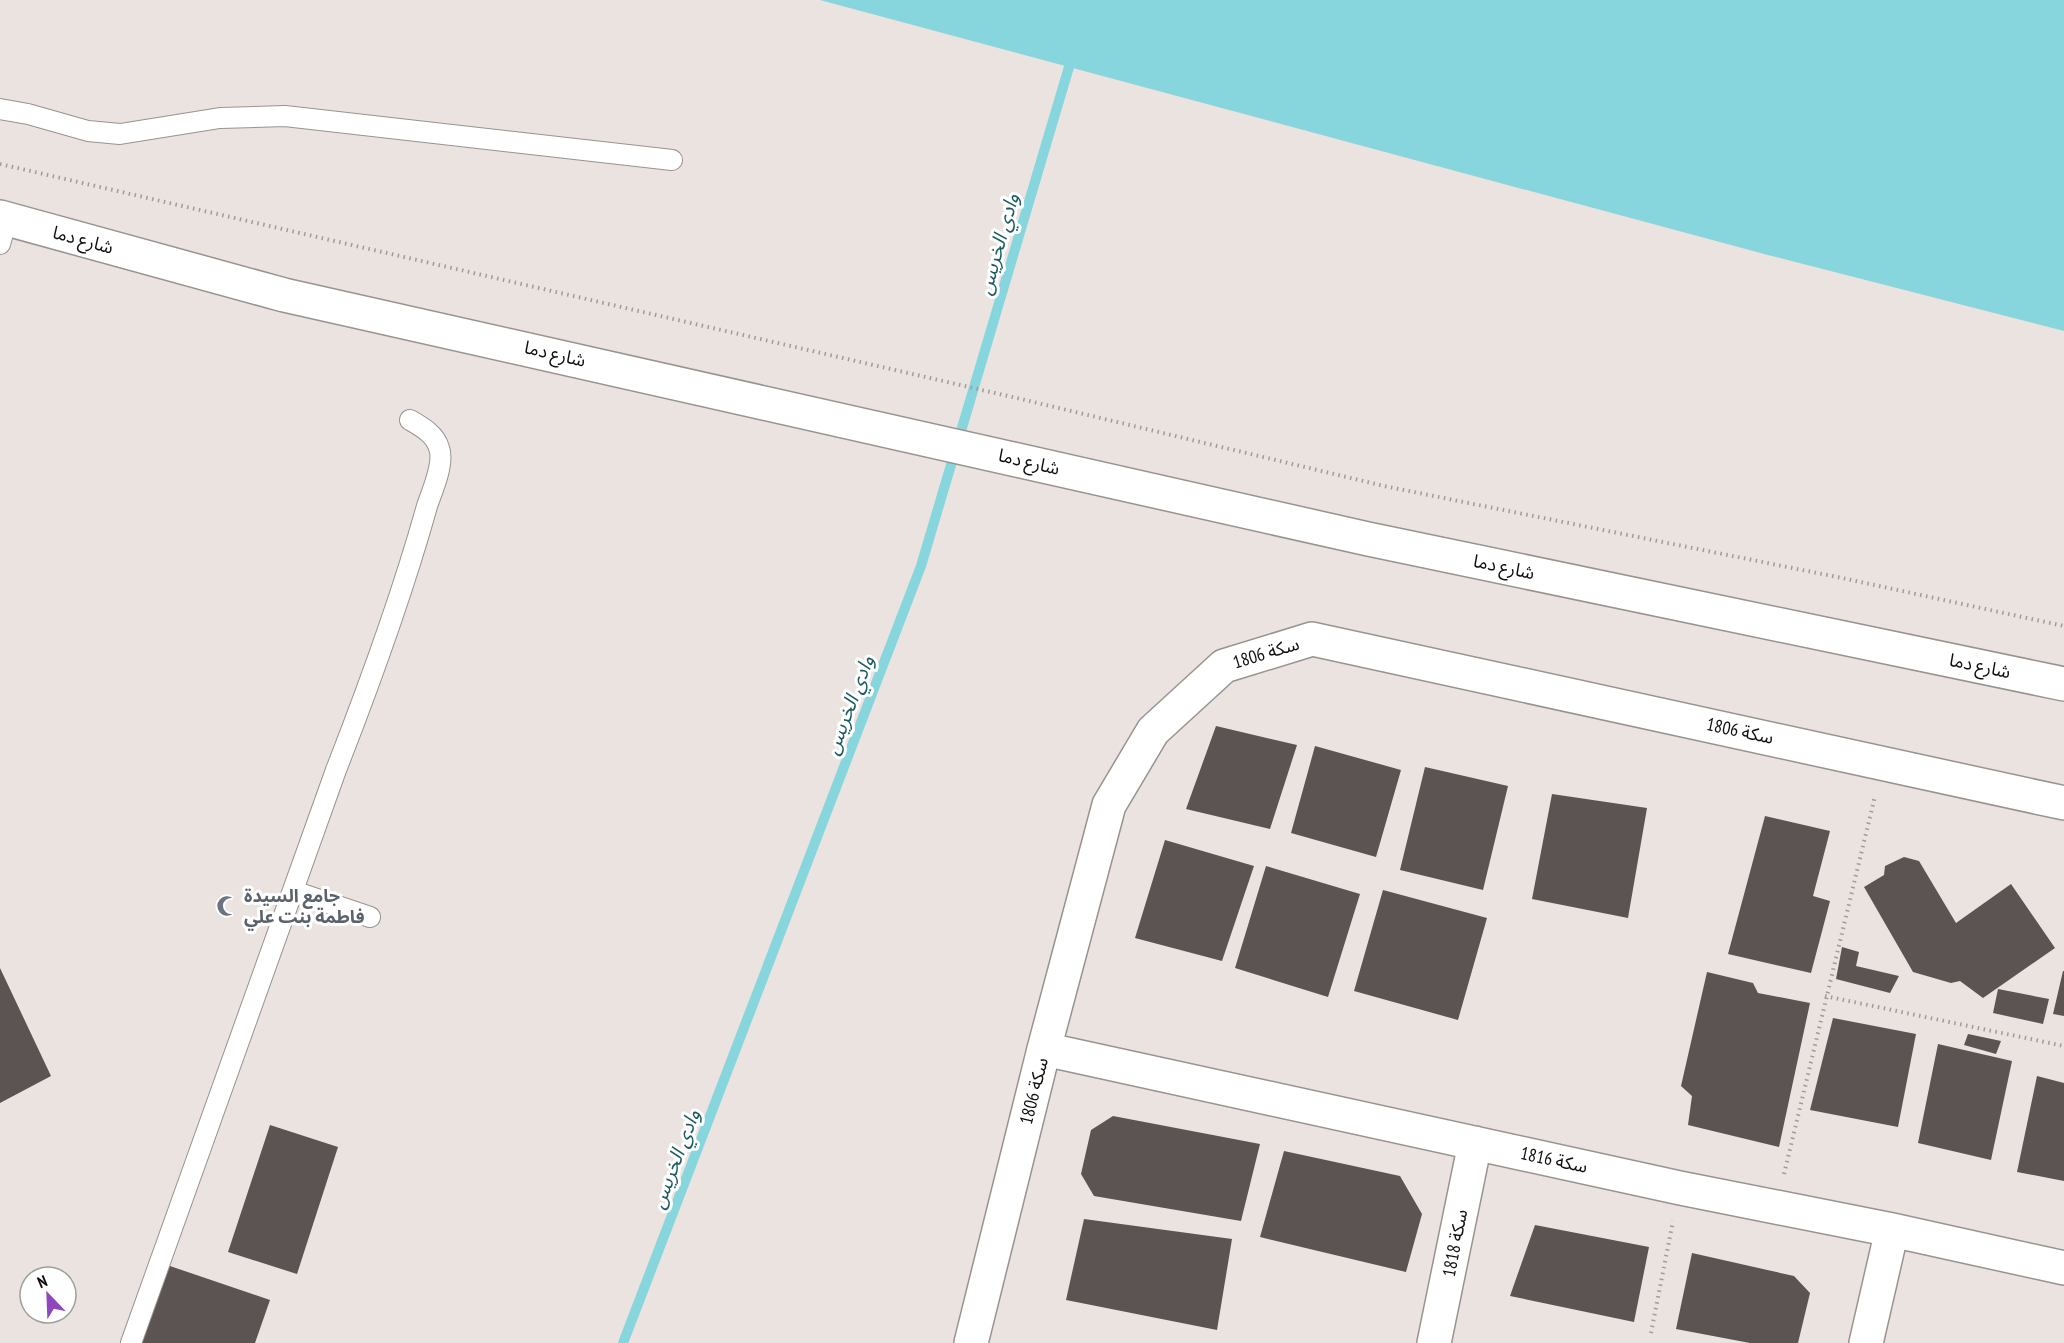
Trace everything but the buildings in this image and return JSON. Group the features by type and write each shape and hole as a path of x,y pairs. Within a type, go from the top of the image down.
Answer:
{"street":[{"name":"شارع دما","path":"2,227 284,295 525,347 1368,539 2064,684"},
{"name":"سكة 1806","path":"971,1343 1044,1049 1109,805 1153,731 1224,666 1312,639 2064,803"},
{"name":"سكة 1816","path":"1044,1049 1680,1188 1892,1230 2064,1268"},
{"name":"سكة 1818","path":"1434,1343 1475,1143"},
{"path":"1866,1343 1892,1230"}],"lane":[{"path":"0,109 104,134 136,133 220,118 285,116 672,160"},
{"path":"132,1343 336,770 371,681 412,561 438,467 440,449 428,430 410,420"},
{"path":"293,891 370,917"}],"path":[{"path":"0,164 1021,399 1384,486 1842,578 2064,626"},
{"path":"1776,1207 1825,996 1884,762"},
{"path":"1825,996 2064,1046"},
{"path":"1651,1333 1680,1188"}],"water":[{"path":"820,0 2064,0 2064,331 1768,255"}],"waterway":[{"name":"وادي الخريس","path":"623,1343 921,566 1069,67"}],"place":[{"name":"جامع السيدة فاطمة بنت علي","path":"227,906"}]}
